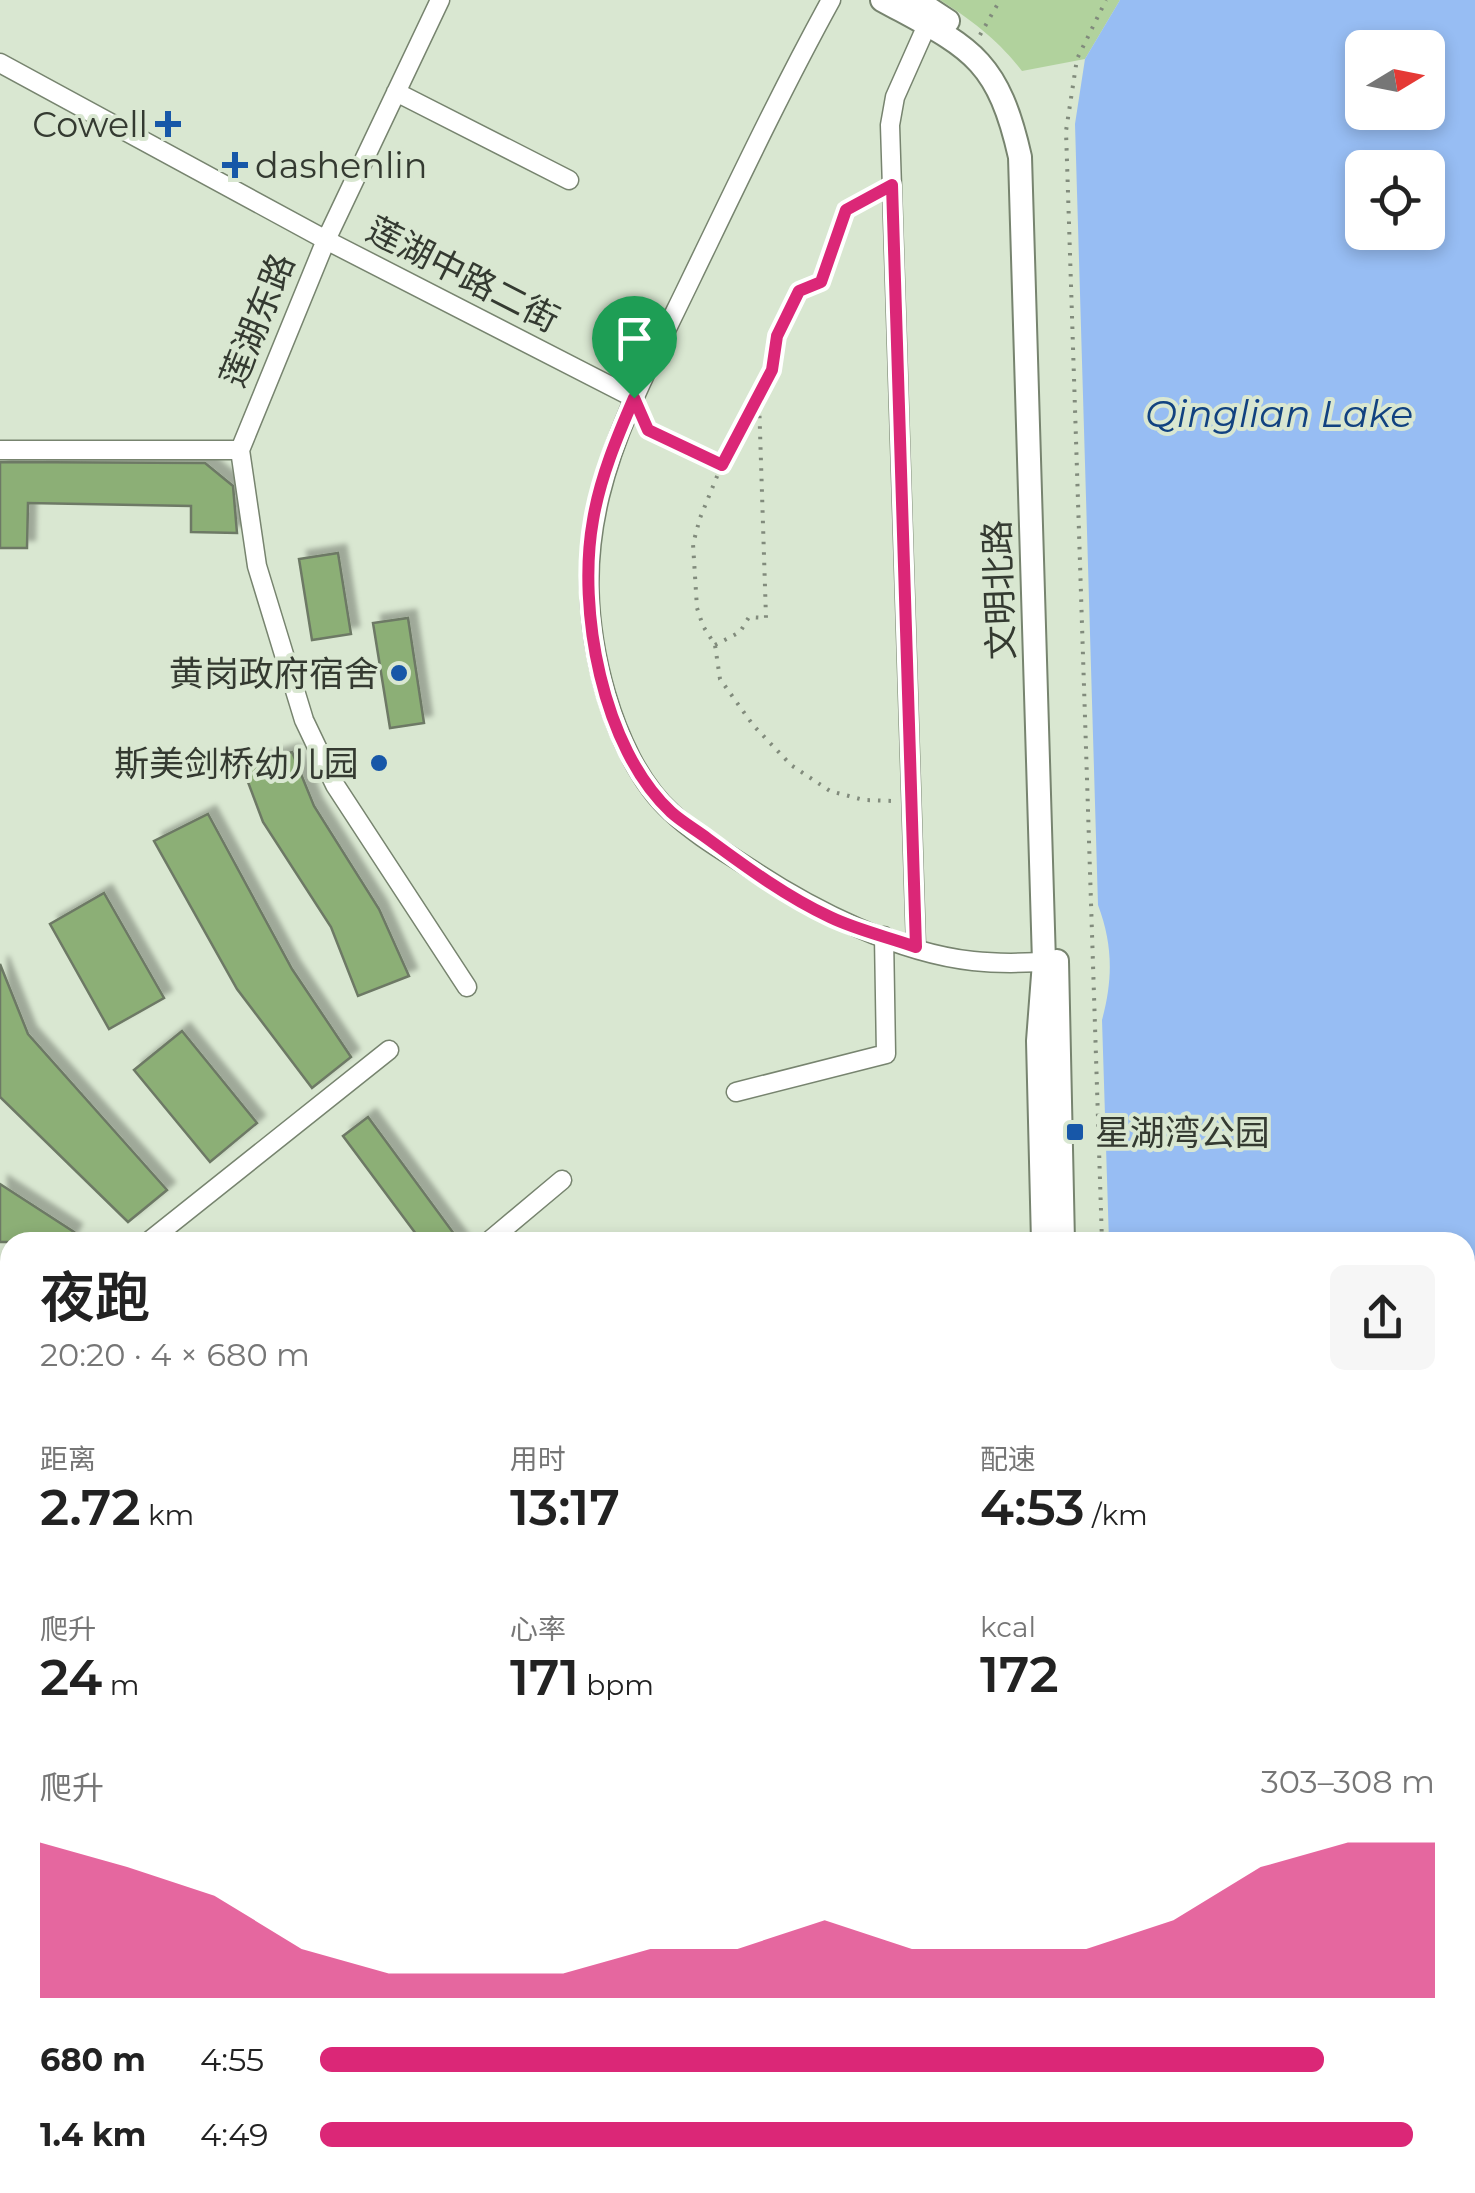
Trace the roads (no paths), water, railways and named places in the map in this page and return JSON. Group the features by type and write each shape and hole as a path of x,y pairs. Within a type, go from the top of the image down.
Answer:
{"street":[{"name":"莲湖东路","path":"240,450 326,240 440,0"},
{"path":"831,0 784,86 612,449 593,520 588,586 593,648 612,712 634,763 670,811 727,853 831,918 916,947 972,961 1050,961"},
{"name":"文明北路","path":"882,0 970,50 994,79 1010,114 1020,157 1063,1232"},
{"name":"文明北路","path":"916,0 978,40 1006,73 1024,111 1032,154 1050,961 1038,1041 1043,1232"},
{"path":"916,947 890,124 894,97 927,24"},
{"name":"莲湖中路二街","path":"0,63 326,240 634,398"},
{"path":"396,92 569,180"},
{"path":"0,450 240,450 256,566 304,720 334,784 467,987"},
{"path":"736,1092 886,1054 884,936"},
{"path":"161,1232 389,1050"},
{"path":"500,1232 562,1180"}],"water":[{"name":"Qinglian Lake","path":"1120,0 1475,0 1475,1232 1109,1232 1102,1020 1110,962 1098,905 1075,124 1085,59"}],"place":[{"name":"Cowell","path":"168,124"},
{"name":"dashenlin","path":"235,165"},
{"name":"黄岗政府宿舍","path":"399,673"},
{"name":"斯美剑桥幼儿园","path":"379,763"},
{"name":"星湖湾公园","path":"1075,1132"}]}
